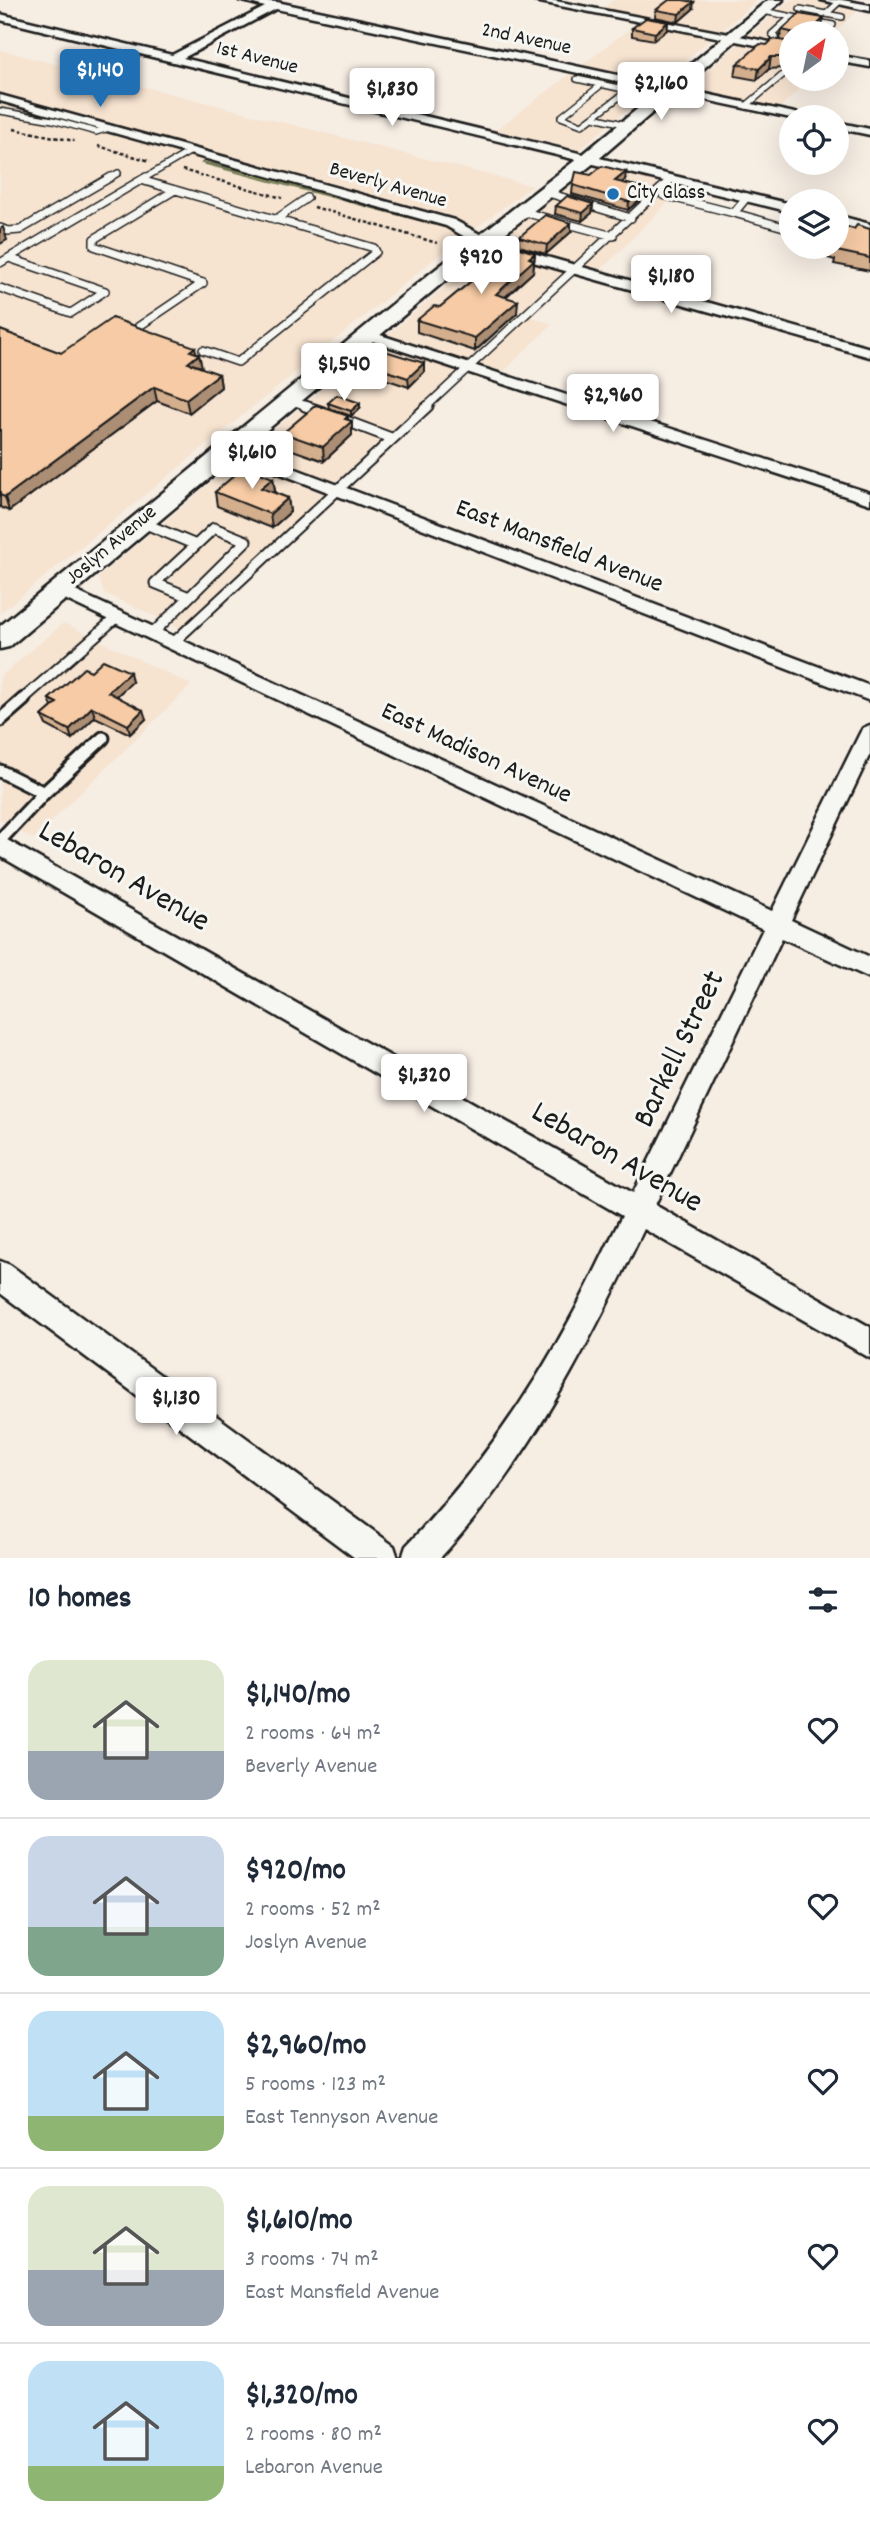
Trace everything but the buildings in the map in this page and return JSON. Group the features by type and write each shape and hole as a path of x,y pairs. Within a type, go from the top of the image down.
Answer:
{"main road":[{"name":"Joslyn Avenue","path":"0,640 482,241 588,159 776,0"}],"street":[{"name":"2nd Avenue","path":"244,0 779,113"},
{"path":"173,59 287,0"},
{"path":"535,0 779,47"},
{"path":"826,0 870,8"},
{"name":"1st Avenue","path":"0,17 779,205"},
{"path":"849,60 870,64"},
{"name":"Beverly Avenue","path":"0,98 109,128 190,158 450,223 482,241"},
{"name":"Beverly Avenue","path":"0,111 171,163 190,158"},
{"path":"849,128 870,132"},
{"path":"849,222 870,228"},
{"name":"Beverly Avenue","path":"441,239 482,241"},
{"path":"482,241 870,353"},
{"path":"368,335 870,499"},
{"name":"East Mansfield Avenue","path":"230,449 870,694"},
{"name":"East Madison Avenue","path":"60,590 870,968"},
{"name":"Barkell Street","path":"418,1558 490,1471 580,1331 870,733"},
{"name":"Lebaron Avenue","path":"0,845 870,1343"},
{"path":"0,1275 382,1558"}],"lane":[{"path":"825,14 839,2"},
{"path":"800,9 842,17"},
{"path":"763,11 812,21"},
{"path":"771,45 776,37 772,34 791,17"},
{"path":"576,79 604,85 626,92 582,124 561,119 604,85 617,78"},
{"path":"746,106 779,78"},
{"path":"0,111 53,120 96,132 109,128"},
{"path":"600,112 631,123"},
{"path":"594,117 631,123"},
{"path":"0,263 171,163"},
{"path":"0,228 8,231 20,230 118,173"},
{"path":"174,642 335,489 576,270 671,179"},
{"path":"141,180 374,248 376,253 238,362 203,350"},
{"path":"138,327 203,283 94,246 93,239 175,190"},
{"path":"545,192 631,218"},
{"path":"663,195 779,226"},
{"path":"734,213 747,197"},
{"path":"275,220 305,199"},
{"path":"520,211 612,236"},
{"path":"0,288 71,313 106,291 9,258"},
{"path":"289,400 391,438"},
{"path":"141,522 196,545"},
{"path":"153,633 246,541 214,528 155,583 189,597"},
{"path":"0,720 118,616"},
{"path":"0,840 44,793 103,738"},
{"path":"0,771 44,793"}],"path":[{"path":"11,128 61,141 79,140 26,125"},
{"path":"91,144 305,199 441,239"}],"shaded area":[{"path":"614,0 757,0 720,32 600,10"},
{"path":"790,0 810,0 860,8 846,21 779,21 779,91 797,91 779,105 777,110 701,93 688,87"},
{"path":"639,22 713,37 579,150 496,130"},
{"path":"0,50 532,186 439,255 0,613"},
{"path":"596,167 683,187 592,279 576,274 531,317 552,324 493,382 466,374 190,632 104,593 98,577 519,225"},
{"path":"64,623 191,685 33,839 0,820 0,677"}],"green space":[{"path":"202,163 289,182 445,227"}],"place":[{"name":"City Glass","path":"613,194"}]}
